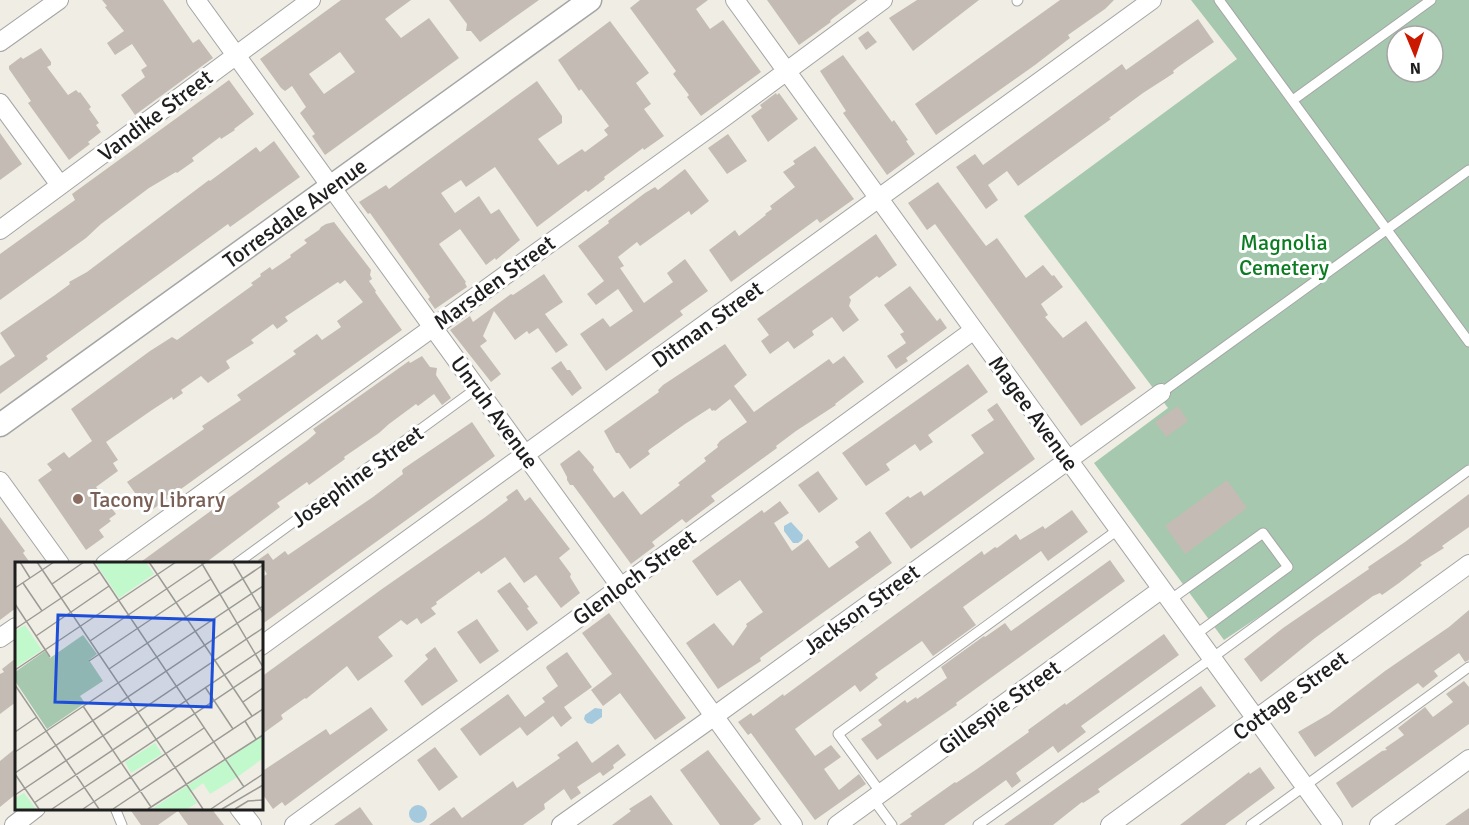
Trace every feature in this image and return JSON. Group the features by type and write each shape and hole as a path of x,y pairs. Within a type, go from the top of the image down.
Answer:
{"street":[{"path":"0,42 59,0"},
{"name":"Unruh Avenue","path":"196,0 792,825"},
{"name":"Vandike Street","path":"0,230 312,0"},
{"name":"Torresdale Avenue","path":"0,425 590,0"},
{"name":"Magee Avenue","path":"735,0 1333,825"},
{"name":"Marsden Street","path":"108,562 787,72 883,0"},
{"name":"Ditman Street","path":"262,645 1152,0"},
{"path":"0,103 60,186"},
{"name":"Glenloch Street","path":"294,825 974,330"},
{"name":"Jackson Street","path":"561,825 1161,393"},
{"path":"0,481 59,562"},
{"name":"Cottage Street","path":"1110,825 1469,564"},
{"name":"Gillespie Street","path":"837,825 1166,594"},
{"path":"0,638 15,628"},
{"path":"1379,825 1469,759"},
{"path":"14,825 33,810"},
{"path":"241,810 252,825"}],"lane":[{"path":"1219,0 1469,342"},
{"path":"1293,100 1431,0"},
{"path":"1161,393 1469,170"},
{"name":"Josephine Street","path":"239,562 477,388"},
{"path":"978,825 1469,470"},
{"path":"892,825 877,796 838,734 1119,530"},
{"path":"1166,594 1263,533 1288,567 1195,635"},
{"path":"1251,825 1469,667"},
{"path":"116,810 122,825"}],"green space":[{"name":"Magnolia Cemetery","path":"1191,0 1469,0 1469,464 1302,588 1224,640 1094,463 1168,408 1024,216 1237,59"}],"water":[{"path":"791,522 803,535 802,540 798,543 793,543 784,531 784,526"},
{"path":"595,708 602,709 602,717 592,724 587,723 584,719 585,715"},
{"path":"418,805 424,808 427,814 424,820 418,823 412,820 409,814 412,808"}],"building":[{"path":"102,0 163,0 193,43 199,39 213,58 135,115 121,95 145,77 141,70 147,66 132,44 115,55 107,43 124,31"},
{"path":"341,0 411,0 385,19 401,38 429,18 459,58 325,155 312,136 315,134 300,113 306,107 292,86 285,91 281,88 260,59","holes":["340,52 355,72 324,94 309,74"]},
{"path":"449,0 539,0 480,42 471,31 466,31 467,24"},
{"path":"640,0 708,0 696,9 710,29 723,20 761,72 701,116 673,74 676,71 630,8"},
{"path":"767,0 857,0 799,45"},
{"path":"917,0 979,0 913,51 889,18"},
{"path":"1060,0 1114,0 1068,35 1070,38 1035,65 936,135 915,104"},
{"path":"1198,19 1214,42 1018,186 1007,171 988,185 998,200 986,209 956,167 975,154 983,165 1122,64 1126,70"},
{"path":"610,21 649,73 636,83 651,104 644,109 664,136 644,150 643,148 588,192 586,190 537,227 495,167 466,187 461,180 441,193 455,213 479,196 491,214 499,209 520,240 496,260 495,258 486,265 460,229 439,244 466,282 467,287 435,309 428,299 430,297 370,213 368,214 359,202 386,185 389,189 537,81 562,116 562,123 538,139 558,165 582,149 585,152 608,135 604,130 609,126 581,89 579,91 558,60"},
{"path":"868,31 877,42 866,50 858,38"},
{"path":"41,48 51,62 51,65 47,67 68,95 76,90 80,92 99,123 96,125 101,132 69,160 28,103 31,101 9,69 9,66 21,57 23,59"},
{"path":"843,55 892,122 894,120 915,154 887,175 843,113 846,111 820,71"},
{"path":"229,80 254,114 235,130 221,139 220,137 192,158 194,161 149,188 86,238 0,300 0,254 75,200 72,194"},
{"path":"776,93 777,95 779,93 798,119 768,142 751,116 762,108 760,105"},
{"path":"0,133 22,164 0,180"},
{"path":"728,134 747,161 727,174 708,148"},
{"path":"274,141 300,177 230,227 228,224 46,356 48,359 0,394 0,366 15,356 0,333 256,147 260,152"},
{"path":"815,146 854,199 820,223 817,219 731,282 709,250 735,230 739,236 766,215 772,209 770,206 795,187 783,172 795,164 793,161"},
{"path":"685,169 709,201 691,215 689,211 640,246 637,242 618,257 624,266 620,268 644,303 673,282 667,273 685,259 708,291 680,311 683,315 606,371 580,334 603,318 610,327 633,311 618,289 596,305 587,294 604,281 578,246 645,193 655,187 658,190"},
{"path":"938,182 986,246 997,238 1026,278 1043,265 1052,276 1054,275 1063,287 1041,304 1048,315 1045,317 1063,338 1086,321 1136,388 1081,426 935,224 927,230 908,203"},
{"path":"334,222 371,270 372,279 369,281 402,330 149,512 127,482 204,429 202,426 241,400 237,395 296,354 293,351 317,334 322,340 341,327 337,321 363,302 345,280 340,284 338,282 285,317 288,321 277,329 273,324 251,340 254,343 226,361 230,368 208,383 201,376 181,390 183,393 173,400 172,397 106,442 118,460 113,463 118,471 96,487 116,514 99,530 104,537 86,550 38,480 52,470 47,464 64,452 69,458 92,441 71,409 150,351 172,337 177,340 253,285 251,283 261,276 260,274 270,267 272,270 291,257 290,255 307,243 304,240 321,227"},
{"path":"876,234 897,265 879,278 877,276 849,297 851,300 849,306 859,320 843,332 832,317 812,331 814,335 794,349 788,341 770,354 761,341 769,335 757,319"},
{"path":"544,274 563,302 545,314 568,345 556,353 538,328 529,334 527,331 515,340 494,311 483,336 487,341 480,346 501,374 491,382 450,330 470,316 473,322 511,294 513,295"},
{"path":"910,286 937,321 940,318 947,328 906,358 908,361 896,369 887,356 906,343 900,334 904,332 884,305"},
{"path":"725,344 747,375 734,386 754,412 829,359 833,364 844,356 864,382 711,496 715,501 686,523 682,519 652,542 655,546 631,564 573,485 570,485 560,464 579,450 594,467 593,470 614,498 623,491 641,515 680,485 678,483 706,461 704,458 718,447 720,441 747,422 730,399 715,411 710,408 685,424 650,449 648,451 650,454 630,469 619,453 616,453 604,431 659,392 658,390 663,385"},
{"path":"422,356 430,367 437,368 436,375 451,398 442,405 434,394 418,406 416,404 309,485 307,482 277,503 280,507 207,562 141,562 308,440 316,433 313,429 409,361 410,363"},
{"path":"561,361 582,388 572,396 551,368"},
{"path":"968,364 988,392 928,435 933,442 920,451 915,444 886,464 890,470 866,486 842,453"},
{"path":"997,403 1035,459 911,549 885,513 908,496 910,498 921,491 924,496 984,453 971,435 994,420 987,410"},
{"path":"1178,406 1188,421 1166,437 1155,422"},
{"path":"472,422 495,456 262,624 262,577 267,574 262,562 258,560 268,553 273,560 285,551 288,555 373,497 403,474 403,469"},
{"path":"818,471 838,499 819,513 798,485"},
{"path":"1227,480 1247,508 1185,554 1165,526"},
{"path":"517,489 525,501 530,497 570,549 559,558 571,574 570,577 580,593 561,608 536,575 524,583 505,557 481,574 479,571 436,602 437,604 431,608 436,614 421,624 417,618 407,625 401,620 378,637 393,656 358,681 347,666 306,699 281,715 283,719 262,734 262,676 484,518 508,500 506,497"},
{"path":"1469,494 1469,527 1442,546 1444,548 1420,563 1422,565 1399,583 1382,595 1380,593 1373,596 1315,638 1261,682 1244,659 1283,628 1369,569 1368,567"},
{"path":"780,501 789,513 774,523 792,551 808,539 829,568 859,547 855,542 870,531 892,563 760,658 761,661 718,689 686,643 714,623 733,646 747,626 746,624 763,612 740,580 717,596 692,561 762,510 764,513"},
{"path":"1072,510 1088,532 1048,561 1041,551 963,607 976,625 933,656 922,641 875,674 878,678 860,692 855,685 795,729 815,756 831,745 841,757 824,769 839,790 859,774 866,784 815,820 751,733 748,735 738,722 751,713 753,716 783,694 784,696 982,551 984,555 1016,534 1020,540 1043,526 1045,529"},
{"path":"0,517 25,551 23,553 30,562 15,562 15,609 0,620"},
{"path":"1110,560 1125,581 956,703 957,705 877,760 861,739 882,725 878,720 905,700 907,703 916,697 917,699 947,678 941,667 984,636 1005,623 1011,631"},
{"path":"510,582 538,623 527,631 497,591"},
{"path":"1469,610 1469,660 1465,662 1459,653 1434,671 1438,676 1423,688 1418,683 1315,757 1298,732 1329,714"},
{"path":"609,613 686,718 655,740 620,693 603,706 591,690 612,674 582,633"},
{"path":"477,619 499,651 480,664 457,632"},
{"path":"1164,634 1179,655 1081,726 1086,732 1058,753 1053,746 1016,773 1021,781 1012,788 1006,780 944,825 899,825 912,816 910,814 977,769 1065,703 1066,705"},
{"path":"435,647 458,681 422,706 404,681 428,659 425,655"},
{"path":"567,652 592,687 564,707 572,718 561,727 553,716 527,736 520,727 480,756 460,729 508,694 525,717 545,702 542,698 558,686 546,668"},
{"path":"15,659 15,703 0,714 0,674 4,672 2,669"},
{"path":"1464,681 1469,687 1469,724 1352,808 1336,783 1382,751 1387,750 1385,748 1404,735 1398,728 1425,707 1433,717 1453,702 1446,694"},
{"path":"1201,686 1216,706 1098,789 1100,792 1082,802 1053,825 1004,825"},
{"path":"371,707 388,730 285,806 282,802 273,809 262,793 262,771 326,729 330,735"},
{"path":"577,741 592,763 618,744 626,755 603,776 600,772 577,787 581,793 571,800 564,789 544,804 545,809 523,825 429,825 454,807 462,818 513,781 517,788 560,758 557,755"},
{"path":"435,747 458,777 439,791 417,760"},
{"path":"15,749 15,795 0,807 0,761"},
{"path":"708,750 761,819 753,825 720,825 680,770"},
{"path":"1260,767 1275,788 1225,825 1180,825 1249,772 1250,774"},
{"path":"651,795 673,825 612,825 631,811 629,809"},
{"path":"360,807 373,825 334,825"},
{"path":"1469,808 1469,825 1445,825"},
{"path":"130,810 213,810 224,825 188,825 178,811 158,825 141,825"}],"place":[{"name":"Tacony Library","path":"78,499"}]}
